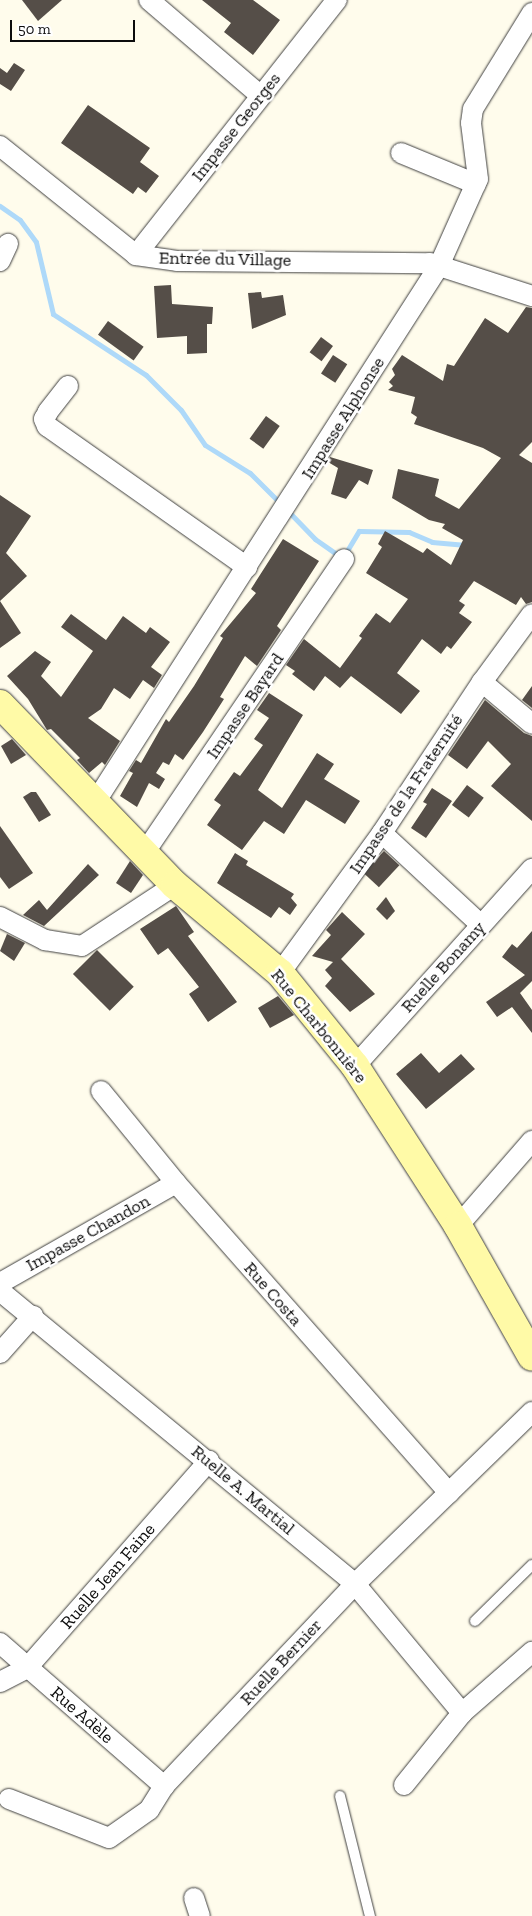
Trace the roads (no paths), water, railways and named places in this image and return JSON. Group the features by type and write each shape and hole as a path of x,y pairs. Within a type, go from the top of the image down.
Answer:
{"street":[{"path":"149,0 260,95"},
{"name":"Impasse Georges","path":"136,256 260,95 337,0"},
{"name":"Impasse Alphonse","path":"94,804 247,567 434,265 476,184 479,173 471,123 472,109 532,13"},
{"name":"Entrée du Village","path":"0,146 136,256 177,261 434,265 530,290"},
{"path":"401,153 476,184"},
{"path":"68,386 44,419 47,426 247,567"},
{"name":"Impasse Bayard","path":"146,852 344,559"},
{"name":"Impasse de la Fraternité","path":"280,973 382,833 482,682 532,614"},
{"path":"482,682 532,724"},
{"name":"Rue Charbonnière","path":"0,704 94,804 146,852 175,885 280,973 355,1066 458,1226 532,1357"},
{"path":"382,833 481,925"},
{"name":"Ruelle Bonamy","path":"355,1066 532,869"},
{"path":"0,917 45,940 82,946 175,885"},
{"name":"Rue Costa","path":"101,1091 176,1184 449,1493"},
{"path":"458,1226 532,1141"},
{"name":"Impasse Chandon","path":"0,1283 176,1184"},
{"name":"Ruelle A. Martial","path":"0,1291 209,1461 354,1584 462,1713"},
{"path":"0,1353 33,1316"},
{"name":"Ruelle Bernier","path":"9,1799 109,1838 149,1810 164,1786 354,1584 532,1412"},
{"name":"Ruelle Jean Faine","path":"0,1682 28,1668 209,1461"},
{"name":"Rue Adèle","path":"0,1643 164,1786"},
{"path":"404,1785 462,1713 532,1652"}],"lane":[{"path":"475,1621 532,1565"},
{"path":"340,1796 370,1916"}],"waterway":[{"path":"0,206 20,220 36,242 53,314 146,375 181,410 205,445 250,473 282,505"},
{"path":"288,511 315,539 339,556"},
{"path":"345,554 359,531 409,532 432,542 466,545"}]}
